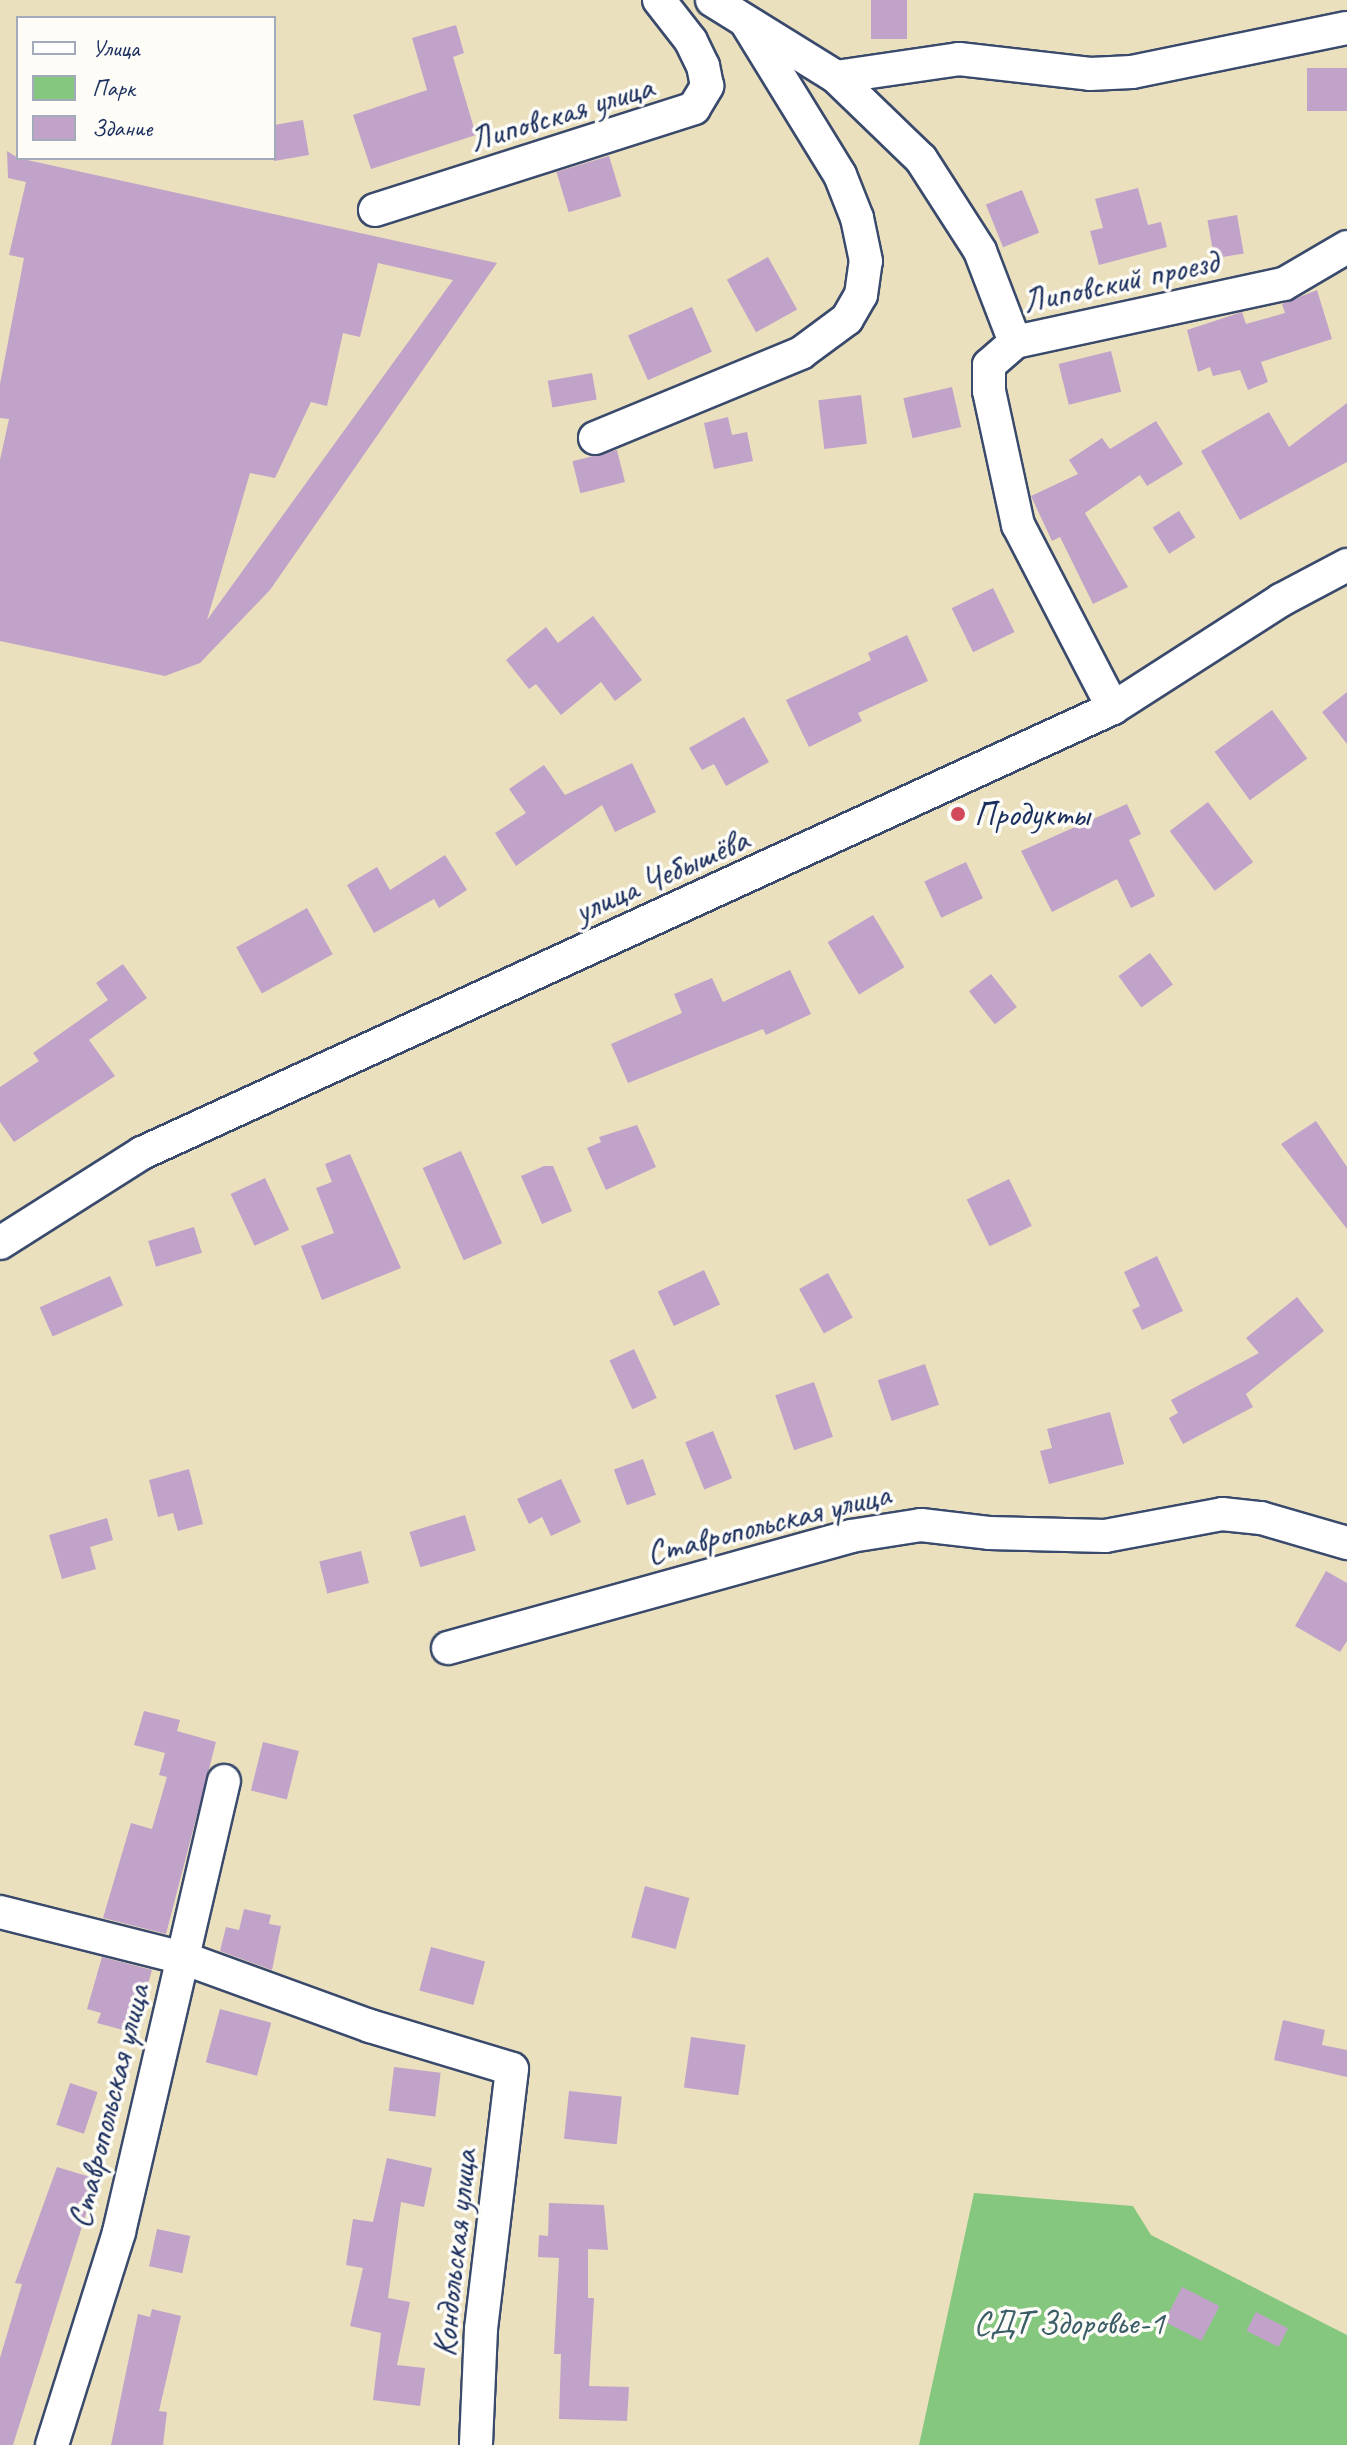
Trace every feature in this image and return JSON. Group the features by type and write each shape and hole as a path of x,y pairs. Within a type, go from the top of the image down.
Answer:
{"street":[{"name":"Липовская улица","path":"375,210 694,108 707,86 703,66 691,41 659,0"},
{"path":"712,0 836,77 921,159 980,251 1015,342"},
{"path":"595,438 801,353 847,319 861,295 866,261 857,218 840,175 746,22"},
{"path":"836,77 959,59 1090,74 1132,72 1347,28"},
{"name":"Липовский проезд","path":"1113,708 1018,525 987,377 999,352 1015,342 1284,284 1347,247"},
{"name":"улица Чебышёва","path":"0,1243 142,1153 1113,708 1281,600 1347,565"},
{"name":"Ставропольская улица","path":"448,1648 851,1536 921,1525 989,1533 1105,1536 1222,1514 1261,1518 1347,1543"},
{"name":"Ставропольская улица","path":"52,2445 119,2232 224,1781"},
{"path":"0,1912 183,1958"},
{"name":"Кондольская улица","path":"183,1958 370,2026 512,2069 481,2329 476,2445"}],"green space":[{"name":"СДТ Здоровье-1","path":"974,2193 1133,2206 1151,2235 1347,2335 1347,2445 919,2445"}],"building":[{"path":"871,0 907,0 907,39 871,39"},
{"path":"456,25 464,53 453,57 476,135 371,169 353,115 427,90 412,38"},
{"path":"1307,68 1347,68 1347,111 1307,111"},
{"path":"303,120 309,155 274,161 276,125"},
{"path":"7,151 16,160 497,263 270,590 200,663 165,676 0,641 0,460 9,419 0,418 0,384 24,258 9,255 26,182 8,178","holes":["378,263 453,280 207,620 250,473 275,478 311,402 327,406 343,333 360,337"]},
{"path":"609,156 621,196 569,212 556,172"},
{"path":"1138,188 1148,225 1161,222 1167,247 1099,265 1090,231 1103,228 1095,199"},
{"path":"1022,190 1039,233 1003,247 986,205"},
{"path":"1237,215 1244,253 1214,259 1207,220"},
{"path":"768,257 797,309 756,332 727,280"},
{"path":"1317,290 1332,339 1261,362 1268,382 1248,390 1240,370 1213,376 1210,367 1198,372 1187,330 1242,312 1246,324 1285,313 1282,304"},
{"path":"692,307 712,352 648,380 628,335"},
{"path":"1111,351 1121,392 1069,405 1059,364"},
{"path":"592,373 597,400 552,407 548,381"},
{"path":"952,387 961,427 913,438 903,398"},
{"path":"861,395 867,444 824,449 818,400"},
{"path":"1347,403 1347,462 1240,520 1201,451 1269,412 1289,447"},
{"path":"728,417 732,435 747,432 753,461 714,469 704,423"},
{"path":"1156,421 1183,464 1147,486 1140,475 1085,513 1128,587 1093,604 1060,537 1052,541 1031,496 1078,474 1069,460 1102,438 1110,449"},
{"path":"617,450 625,482 580,493 572,461"},
{"path":"1179,511 1195,537 1169,554 1153,527"},
{"path":"993,588 1014,632 973,652 952,608"},
{"path":"593,616 642,680 615,701 601,682 561,715 536,684 529,689 506,660 546,627 558,643"},
{"path":"907,635 928,681 858,713 862,721 809,747 786,700 871,660 868,653"},
{"path":"1347,692 1347,744 1322,712"},
{"path":"1272,710 1307,759 1250,800 1215,752"},
{"path":"744,717 769,762 726,786 714,764 702,770 689,748"},
{"path":"632,763 656,812 615,832 602,805 516,866 495,833 526,813 509,789 544,765 565,795"},
{"path":"1208,802 1253,862 1215,891 1170,831"},
{"path":"1127,804 1141,834 1129,840 1155,896 1131,908 1117,879 1052,912 1021,851"},
{"path":"445,855 467,890 439,908 434,899 374,933 347,885 377,867 390,890"},
{"path":"966,862 983,898 941,918 924,881"},
{"path":"307,908 333,954 262,994 236,947"},
{"path":"873,915 904,967 859,995 828,942"},
{"path":"1150,953 1173,985 1141,1007 1118,976"},
{"path":"123,964 147,998 89,1040 115,1076 14,1142 0,1122 0,1087 39,1061 33,1053 108,1000 96,983"},
{"path":"790,970 811,1014 766,1035 763,1029 628,1083 611,1044 682,1013 674,994 712,978 723,1002"},
{"path":"991,974 1017,1007 995,1024 969,991"},
{"path":"1316,1121 1347,1167 1347,1229 1281,1144"},
{"path":"637,1125 656,1167 606,1190 587,1148 601,1142 599,1137"},
{"path":"461,1151 502,1243 464,1260 423,1168"},
{"path":"350,1154 401,1268 322,1300 301,1246 334,1233 316,1188 332,1182 325,1164"},
{"path":"544,1166 553,1166 572,1211 542,1224 521,1176"},
{"path":"265,1178 289,1230 255,1246 231,1194"},
{"path":"1009,1179 1032,1226 990,1246 967,1200"},
{"path":"194,1227 202,1253 156,1267 148,1241"},
{"path":"1157,1256 1183,1311 1142,1330 1132,1310 1140,1306 1124,1272"},
{"path":"704,1270 720,1304 674,1326 658,1292"},
{"path":"828,1273 853,1318 824,1334 799,1289"},
{"path":"110,1276 123,1305 53,1337 40,1307"},
{"path":"1297,1297 1324,1331 1246,1394 1253,1407 1183,1444 1169,1418 1178,1413 1171,1400 1259,1353 1246,1338"},
{"path":"634,1349 657,1398 632,1409 610,1360"},
{"path":"925,1364 939,1405 892,1421 878,1380"},
{"path":"814,1382 833,1437 794,1450 775,1395"},
{"path":"1110,1412 1124,1464 1049,1484 1040,1451 1052,1448 1047,1429"},
{"path":"713,1431 732,1478 704,1490 685,1442"},
{"path":"643,1459 656,1495 627,1505 614,1470"},
{"path":"189,1469 203,1524 178,1531 173,1513 158,1517 149,1480"},
{"path":"561,1479 581,1522 551,1536 542,1517 529,1524 517,1499"},
{"path":"465,1515 476,1550 420,1567 410,1532"},
{"path":"107,1518 113,1540 90,1547 96,1569 62,1579 49,1535"},
{"path":"361,1551 369,1583 327,1593 319,1561"},
{"path":"1326,1571 1347,1583 1347,1641 1340,1652 1295,1626"},
{"path":"144,1711 180,1720 177,1731 216,1742 166,1934 103,1918 131,1823 152,1829 167,1777 159,1775 165,1753 134,1745"},
{"path":"263,1742 299,1751 287,1799 251,1791"},
{"path":"645,1886 689,1898 676,1949 631,1937"},
{"path":"244,1909 271,1915 269,1924 281,1926 272,1970 220,1951 226,1927 239,1930"},
{"path":"431,1947 485,1961 473,2005 419,1990"},
{"path":"102,1957 152,1970 134,2033 97,2023 101,2013 87,2009"},
{"path":"220,2009 271,2023 257,2076 206,2062"},
{"path":"1283,2020 1325,2030 1322,2045 1347,2050 1347,2077 1274,2060"},
{"path":"691,2037 745,2045 738,2095 684,2088"},
{"path":"394,2067 441,2073 435,2116 389,2111"},
{"path":"70,2083 98,2092 84,2134 56,2125"},
{"path":"569,2091 622,2097 617,2144 564,2139"},
{"path":"387,2158 432,2168 424,2207 401,2202 388,2298 410,2302 397,2365 425,2368 420,2406 373,2400 381,2333 350,2326 363,2268 346,2265 353,2219 373,2222"},
{"path":"57,2167 97,2179 13,2445 0,2445 0,2358 22,2284 15,2283"},
{"path":"549,2203 604,2205 608,2250 588,2249 588,2298 594,2298 589,2386 629,2387 627,2421 559,2419 561,2354 554,2354 559,2258 538,2257 539,2235 548,2236"},
{"path":"157,2229 190,2236 182,2273 149,2266"},
{"path":"1182,2287 1219,2306 1202,2341 1164,2322"},
{"path":"152,2309 181,2316 159,2411 167,2412 163,2445 111,2445 138,2314 150,2317"},
{"path":"1256,2312 1288,2328 1279,2347 1246,2331"}],"place":[{"name":"Продукты","path":"958,814"}]}
